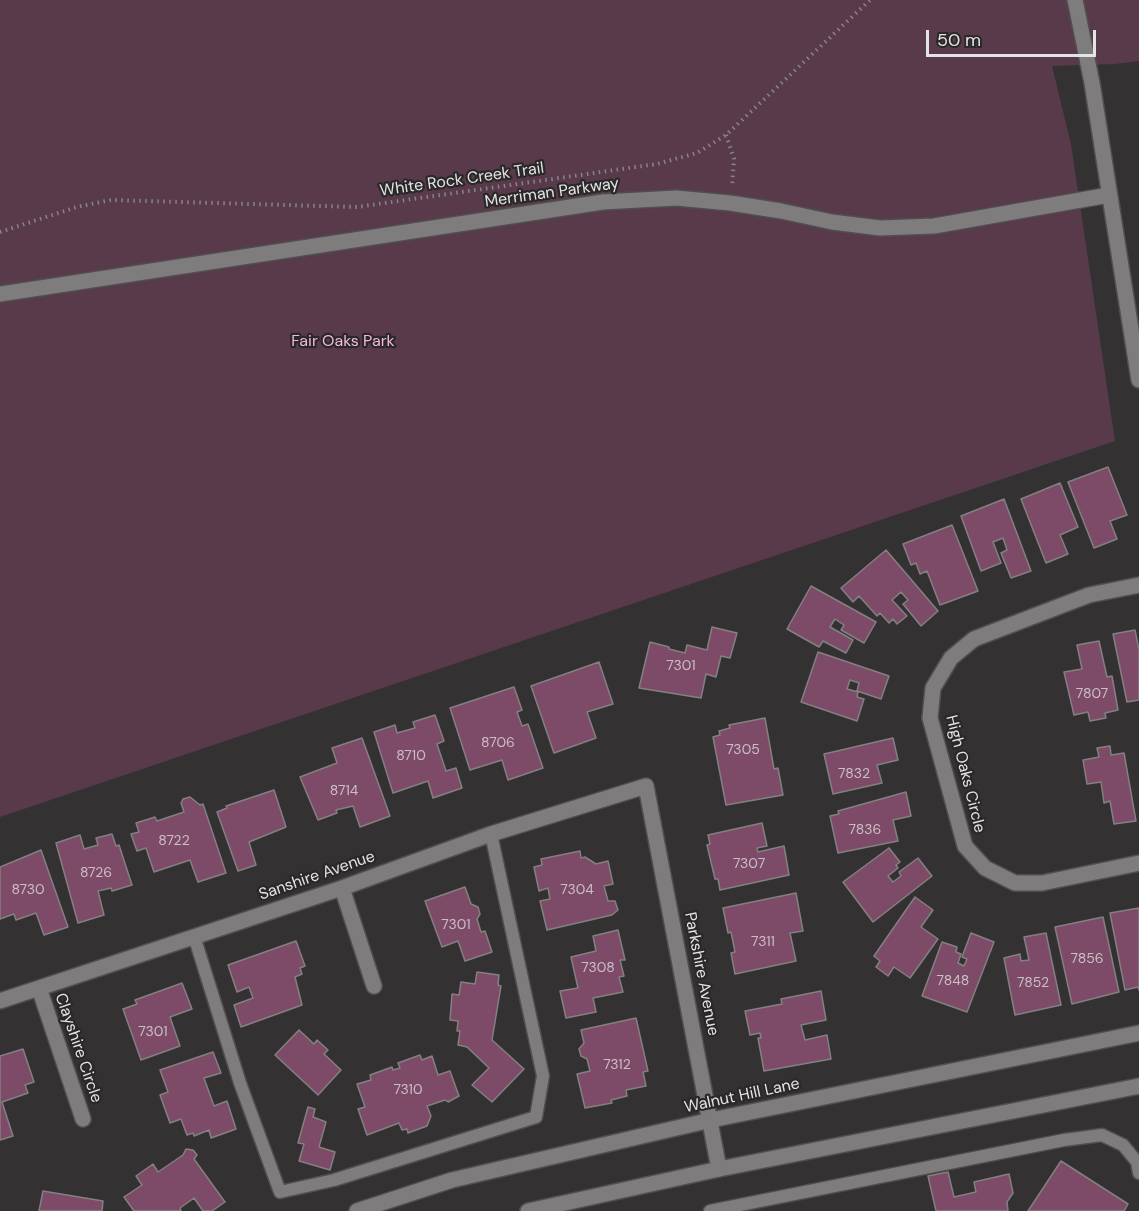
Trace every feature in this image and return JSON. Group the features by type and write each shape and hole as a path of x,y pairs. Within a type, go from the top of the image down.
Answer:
{"street":[{"path":"1075,0 1092,83 1139,380"},
{"name":"Merriman Parkway","path":"0,294 603,202 676,198 730,203 832,222 880,228 934,226 1109,195"},
{"name":"High Oaks Circle","path":"1139,585 1089,595 974,639 951,658 933,688 930,718 965,846 985,868 1015,883 1042,883 1139,862"},
{"name":"Sanshire Avenue","path":"0,1001 342,888 491,834 646,786"},
{"name":"Parkshire Avenue","path":"646,786 719,1169"},
{"path":"342,888 374,986"},
{"name":"Clayshire Circle","path":"39,988 83,1119"},
{"name":"Walnut Hill Lane","path":"357,1211 452,1180 711,1120 1139,1034"},
{"path":"528,1211 719,1169 1139,1086"}],"lane":[{"path":"194,936 240,1083 280,1192 333,1180 536,1117 543,1076 491,834"},
{"path":"710,1211 1064,1140 1102,1135 1123,1144 1137,1162 1139,1173"}],"path":[{"name":"White Rock Creek Trail","path":"0,232 76,207 111,200 357,207 657,164 697,153 726,135 870,0"},
{"path":"726,135 734,159 730,203"}],"green space":[{"name":"Fair Oaks Park","path":"0,0 1139,0 1139,61 1052,66 1071,144 1115,441 0,817"}],"building":[{"path":"1108,467 1127,515 1110,521 1117,539 1094,548 1068,482"},
{"path":"1060,483 1078,527 1060,535 1068,554 1046,563 1021,499"},
{"path":"1004,499 1031,571 1011,578 1001,553 1007,550 1003,538 993,542 1001,563 981,571 961,516"},
{"path":"952,525 978,591 940,605 927,571 920,574 916,563 911,565 903,544"},
{"path":"886,550 938,611 921,626 903,604 908,600 901,592 892,600 907,616 897,624 893,619 889,623 880,613 877,616 859,596 853,602 841,588"},
{"path":"811,586 876,622 864,643 841,630 844,625 835,619 830,627 853,640 846,653 823,641 819,647 787,629"},
{"path":"712,627 737,633 730,658 721,656 716,677 706,674 701,698 639,688 650,642 685,653 687,645 707,650"},
{"path":"1135,630 1139,650 1139,700 1127,702 1113,634"},
{"path":"1099,641 1107,677 1112,676 1118,710 1105,713 1106,718 1090,721 1088,712 1074,715 1064,672 1082,669 1077,645"},
{"path":"818,652 889,676 881,699 857,691 859,683 850,680 847,689 858,692 857,697 864,699 857,721 801,702"},
{"path":"599,662 613,704 587,712 596,738 554,753 531,686"},
{"path":"514,687 522,710 517,712 522,726 528,724 543,768 508,780 502,760 470,770 450,708"},
{"path":"435,715 444,741 437,744 446,771 456,768 462,788 433,798 428,781 393,793 374,732 395,725 397,733 415,728 413,722"},
{"path":"765,718 774,769 778,768 783,795 726,805 713,737 720,735 719,731 730,728 729,725"},
{"path":"362,738 390,816 360,827 353,806 336,810 337,813 318,820 300,777 337,763 332,748"},
{"path":"893,738 898,760 877,765 882,783 833,794 824,754"},
{"path":"1110,746 1111,755 1124,753 1136,821 1114,824 1110,801 1104,803 1101,782 1087,784 1083,760 1099,757 1097,748"},
{"path":"274,790 286,827 249,842 256,865 238,871 217,812 227,808 226,806"},
{"path":"906,792 911,816 893,820 898,841 838,853 830,816 839,814 838,811"},
{"path":"190,797 200,805 203,804 226,873 198,882 190,860 154,872 146,848 137,851 131,834 139,832 136,823 155,817 157,821 184,812 181,803 183,799"},
{"path":"762,823 767,846 757,848 758,852 784,846 789,875 720,890 707,845 710,844 708,835"},
{"path":"112,834 116,846 119,845 132,885 112,891 111,888 98,891 104,915 78,923 56,843 80,835 84,849 98,845 96,838"},
{"path":"889,848 900,862 896,865 898,868 888,876 893,882 901,876 899,872 918,858 932,876 873,922 843,882"},
{"path":"41,850 68,927 44,935 36,913 16,920 14,914 0,919 0,867"},
{"path":"580,851 581,858 585,857 596,864 608,861 613,884 604,886 608,901 615,901 618,910 612,915 547,930 540,901 550,899 548,888 539,891 534,867 542,865 541,859"},
{"path":"465,887 471,904 478,907 480,914 477,919 481,932 485,931 492,952 465,961 458,941 442,947 425,901"},
{"path":"796,893 803,931 790,933 796,961 735,974 731,953 735,952 723,908"},
{"path":"915,897 933,910 921,927 938,939 910,978 894,967 888,976 876,967 880,961 874,956"},
{"path":"1139,908 1139,990 1138,987 1125,990 1110,913"},
{"path":"1103,917 1119,992 1072,1004 1055,927"},
{"path":"618,930 625,960 620,960 624,976 619,977 623,992 593,998 596,1012 566,1018 560,991 578,988 571,957 596,951 593,936"},
{"path":"971,933 994,942 967,1012 922,996 942,942 957,947 956,952 961,954 958,963 964,966 967,959 962,957"},
{"path":"1046,933 1061,1005 1015,1015 1004,958 1020,954 1021,961 1029,960 1024,937"},
{"path":"296,941 305,966 300,968 302,974 295,977 302,1005 241,1027 234,1005 253,998 249,987 237,992 228,965"},
{"path":"477,972 499,975 498,985 501,986 492,1040 524,1069 492,1102 472,1085 489,1068 467,1047 458,1045 460,1031 457,1031 458,1021 450,1020 452,994 459,995 461,982 475,984"},
{"path":"182,983 192,1009 170,1017 180,1046 141,1060 123,1009 137,1004 135,1000"},
{"path":"821,991 826,1020 801,1025 805,1040 827,1035 831,1059 764,1071 758,1038 761,1038 760,1033 750,1035 745,1011 782,1004 781,999"},
{"path":"636,1018 648,1071 643,1072 646,1086 626,1090 627,1096 611,1100 612,1103 585,1108 577,1074 590,1071 587,1059 581,1056 579,1049 584,1043 581,1030"},
{"path":"299,1030 314,1044 317,1040 328,1050 324,1054 341,1070 318,1095 275,1055"},
{"path":"23,1049 34,1082 25,1085 28,1093 2,1102 13,1136 0,1140 0,1056"},
{"path":"213,1052 221,1073 204,1078 214,1106 227,1101 236,1129 211,1138 209,1130 194,1136 193,1133 187,1135 181,1119 170,1123 160,1095 168,1092 160,1070"},
{"path":"420,1055 422,1060 432,1056 438,1075 450,1071 459,1096 448,1102 445,1100 427,1106 431,1116 427,1126 408,1133 407,1129 402,1130 399,1123 367,1135 358,1109 365,1107 357,1084 371,1080 370,1075 392,1067 393,1070 400,1068 398,1063"},
{"path":"308,1107 315,1109 313,1117 326,1122 319,1147 335,1152 330,1170 299,1161 304,1144 298,1143"},
{"path":"186,1149 193,1150 197,1155 194,1159 225,1202 212,1211 203,1211 194,1198 180,1208 181,1211 134,1211 124,1197 142,1185 136,1176 153,1164 158,1172 183,1155"},
{"path":"1061,1161 1128,1204 1124,1211 1028,1211"},
{"path":"948,1172 954,1197 976,1192 974,1182 1009,1174 1013,1193 1007,1202 1008,1211 936,1211 928,1176"},
{"path":"43,1191 103,1201 102,1211 39,1211"}]}
